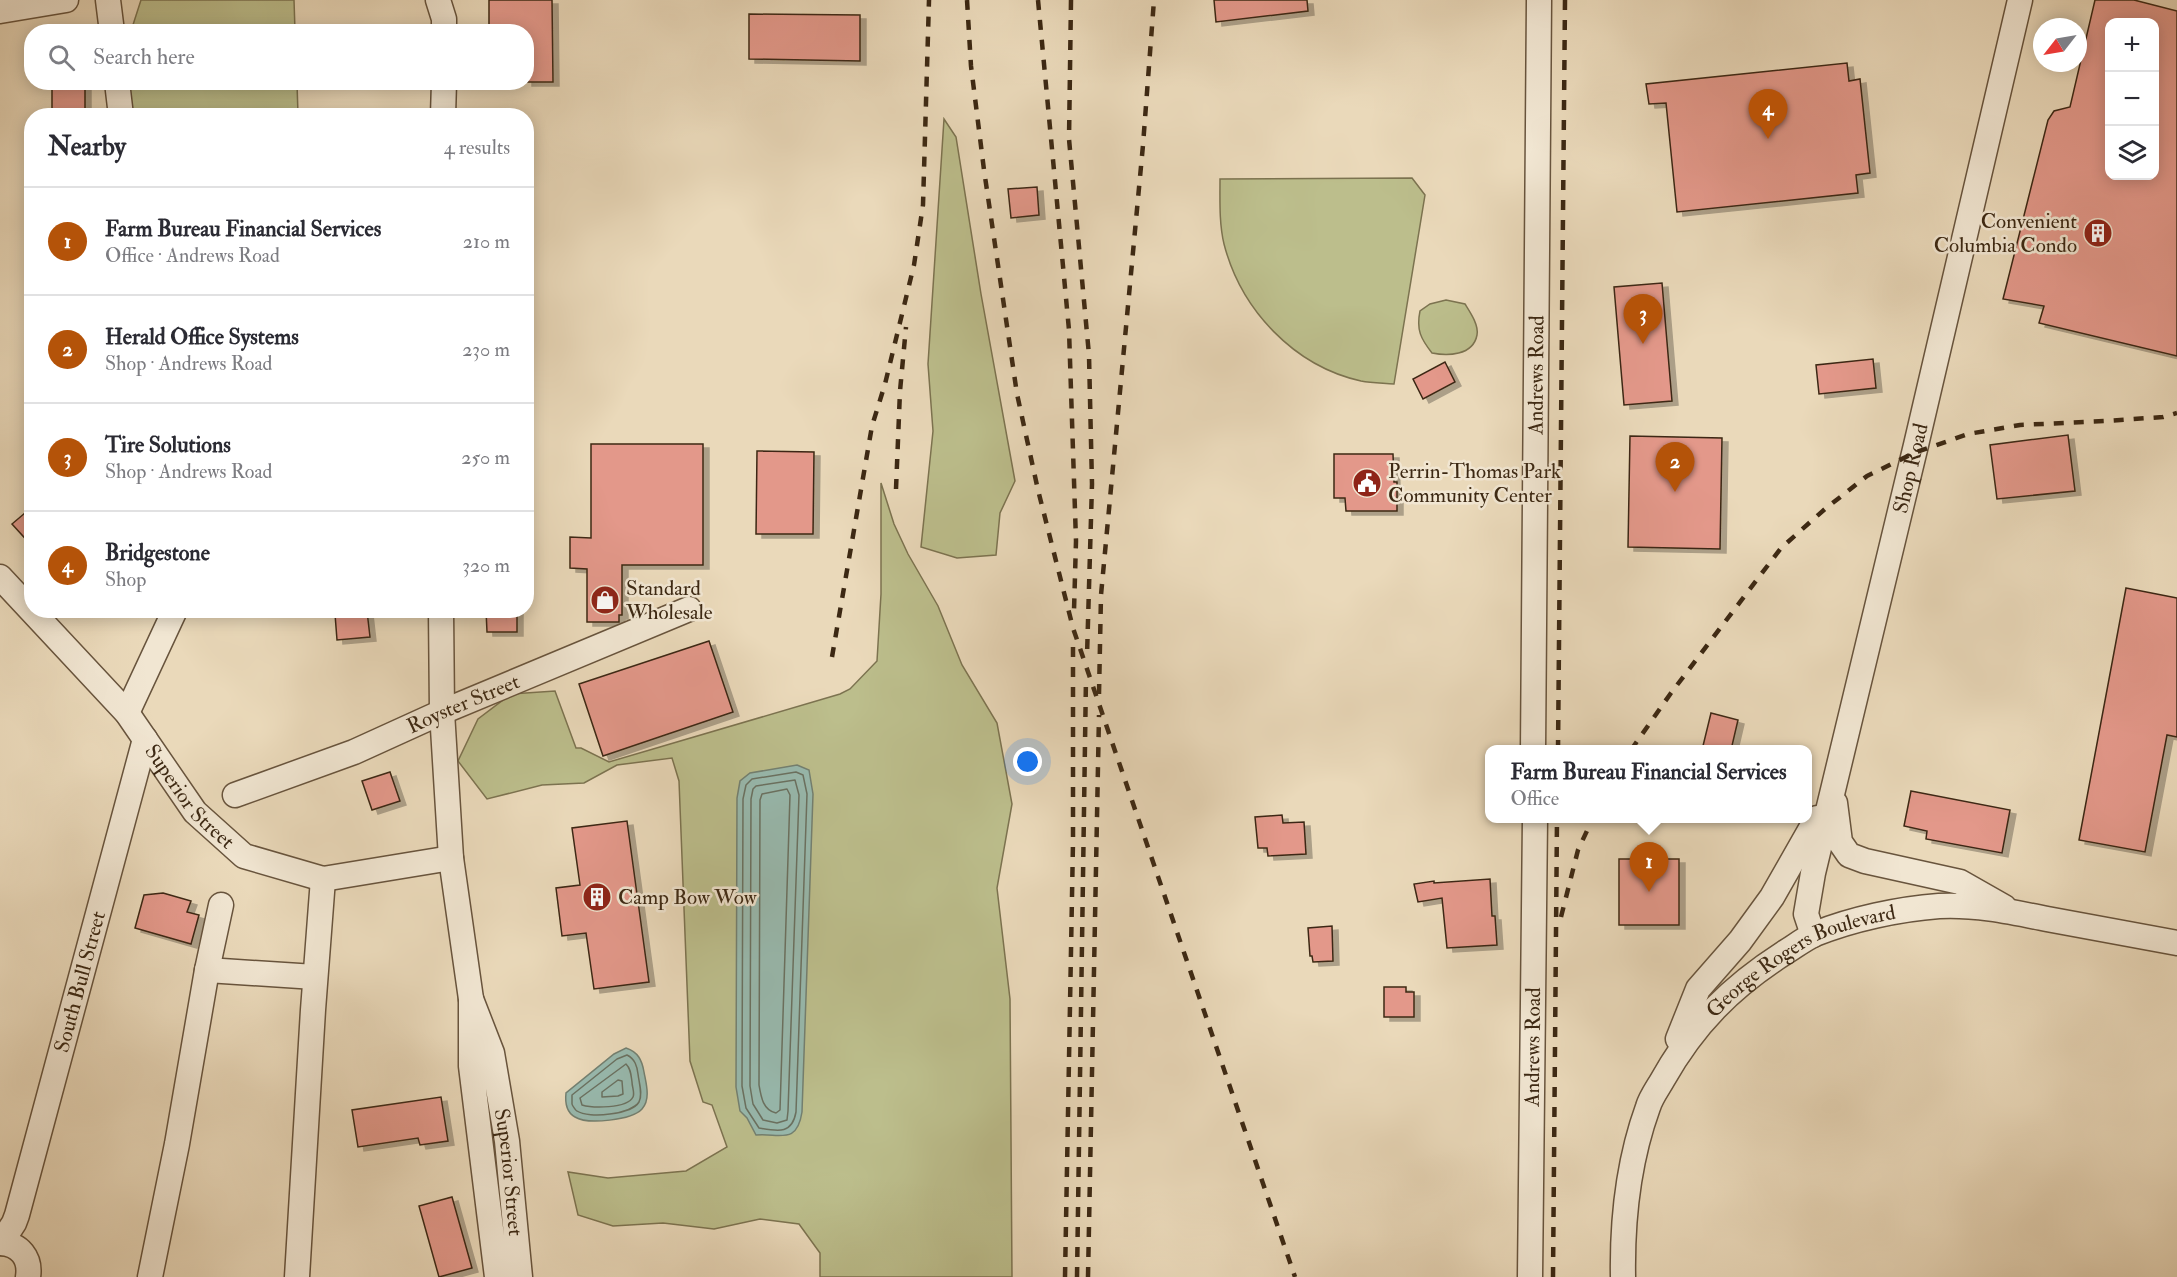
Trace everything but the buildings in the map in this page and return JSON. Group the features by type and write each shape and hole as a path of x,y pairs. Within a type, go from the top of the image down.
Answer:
{"street":[{"path":"0,11 66,0"},
{"path":"108,0 111,24"},
{"path":"438,0 444,24"},
{"name":"Andrews Road","path":"1533,745 1539,0"},
{"name":"Shop Road","path":"1814,935 1806,914 1813,873 2020,0"},
{"path":"118,90 120,108"},
{"path":"443,108 444,90"},
{"name":"Superior Street","path":"0,578 24,604"},
{"name":"Royster Street","path":"235,795 354,752 442,712 689,609"},
{"name":"Superior Street","path":"37,618 127,714 195,812 244,856 323,879 451,858 471,999 471,1066 497,1277"},
{"path":"127,714 171,618"},
{"path":"441,618 442,712 451,858"},
{"name":"South Bull Street","path":"19,1254 145,739"},
{"path":"1834,788 1840,842 1849,855 1866,861 1960,882 2013,913"},
{"path":"1659,1085 1698,989 1740,941 1772,897 1834,788"},
{"name":"Andrews Road","path":"1530,1277 1535,823"},
{"path":"297,1277 323,879"},
{"path":"150,1277 221,905"},
{"name":"George Rogers Boulevard","path":"1623,1277 1622,1239 1634,1150 1648,1105 1659,1085 1700,1023 1730,992 1759,969 1814,935 1864,918 1940,906 1982,908 2177,943"},
{"path":"207,970 315,977"},
{"name":"Superior Street","path":"471,999 494,1064 507,1141 520,1277"}],"green space":[{"path":"141,0 294,0 295,24 133,24"},
{"path":"130,90 297,90 298,108 131,108"},
{"path":"944,119 956,137 981,294 1015,481 1000,513 996,555 957,558 921,547 933,431 928,364"},
{"path":"1412,178 1425,195 1394,384 1361,381 1337,374 1314,363 1274,332 1243,291 1232,268 1222,236 1220,179"},
{"path":"1446,300 1465,304 1472,315 1477,335 1475,342 1465,351 1452,354 1432,353 1420,334 1420,311 1430,304"},
{"path":"881,483 894,524 908,554 938,606 962,665 997,723 1012,804 997,888 1010,999 1012,1277 820,1277 820,1253 799,1224 760,1219 714,1229 663,1223 613,1226 578,1215 568,1172 608,1178 686,1171 727,1147 712,1105 703,1102 690,1061 679,781 672,758 617,765 584,783 542,785 487,799 458,761 478,719 511,694 555,691 576,748 581,748 609,762 840,694 850,689 877,661 881,594"}],"water":[{"path":"797,765 809,770 813,794 802,1112 800,1122 792,1133 780,1136 756,1135 747,1118 740,1111 736,1087 737,798 740,781 750,773"},
{"path":"626,1048 641,1060 647,1086 646,1101 642,1109 629,1116 599,1121 581,1119 572,1115 567,1106 566,1093 614,1054"}],"railway":[{"path":"832,657 872,426 885,384 914,265 923,205 929,0"},
{"path":"967,0 971,66 984,170 1017,394 1038,490 1073,628 1295,1277"},
{"path":"1038,0 1069,330 1076,541 1074,611"},
{"path":"1071,0 1069,139 1089,355 1092,484 1087,656"},
{"path":"1099,694 1101,595 1143,145 1154,0"},
{"path":"1558,745 1565,0"},
{"path":"896,489 900,391 906,327"},
{"path":"1635,745 1781,548 1867,476 1914,453 1968,434 2020,425 2163,417 2177,413"},
{"path":"1065,1277 1073,842 1073,638"},
{"path":"1077,1277 1086,677"},
{"path":"1088,1277 1099,715"},
{"path":"1553,1277 1557,823"},
{"path":"1561,917 1578,850 1591,823"}],"place":[{"name":"Bridgestone","path":"1768,139"},
{"name":"Convenient Columbia Condo","path":"2098,233"},
{"name":"Tire Solutions","path":"1643,344"},
{"name":"Perrin-Thomas Park Community Center","path":"1367,483"},
{"name":"Herald Office Systems","path":"1675,492"},
{"name":"Standard Wholesale","path":"605,600"},
{"name":"Farm Bureau Financial Services","path":"1649,892"},
{"name":"Camp Bow Wow","path":"597,897"}]}
